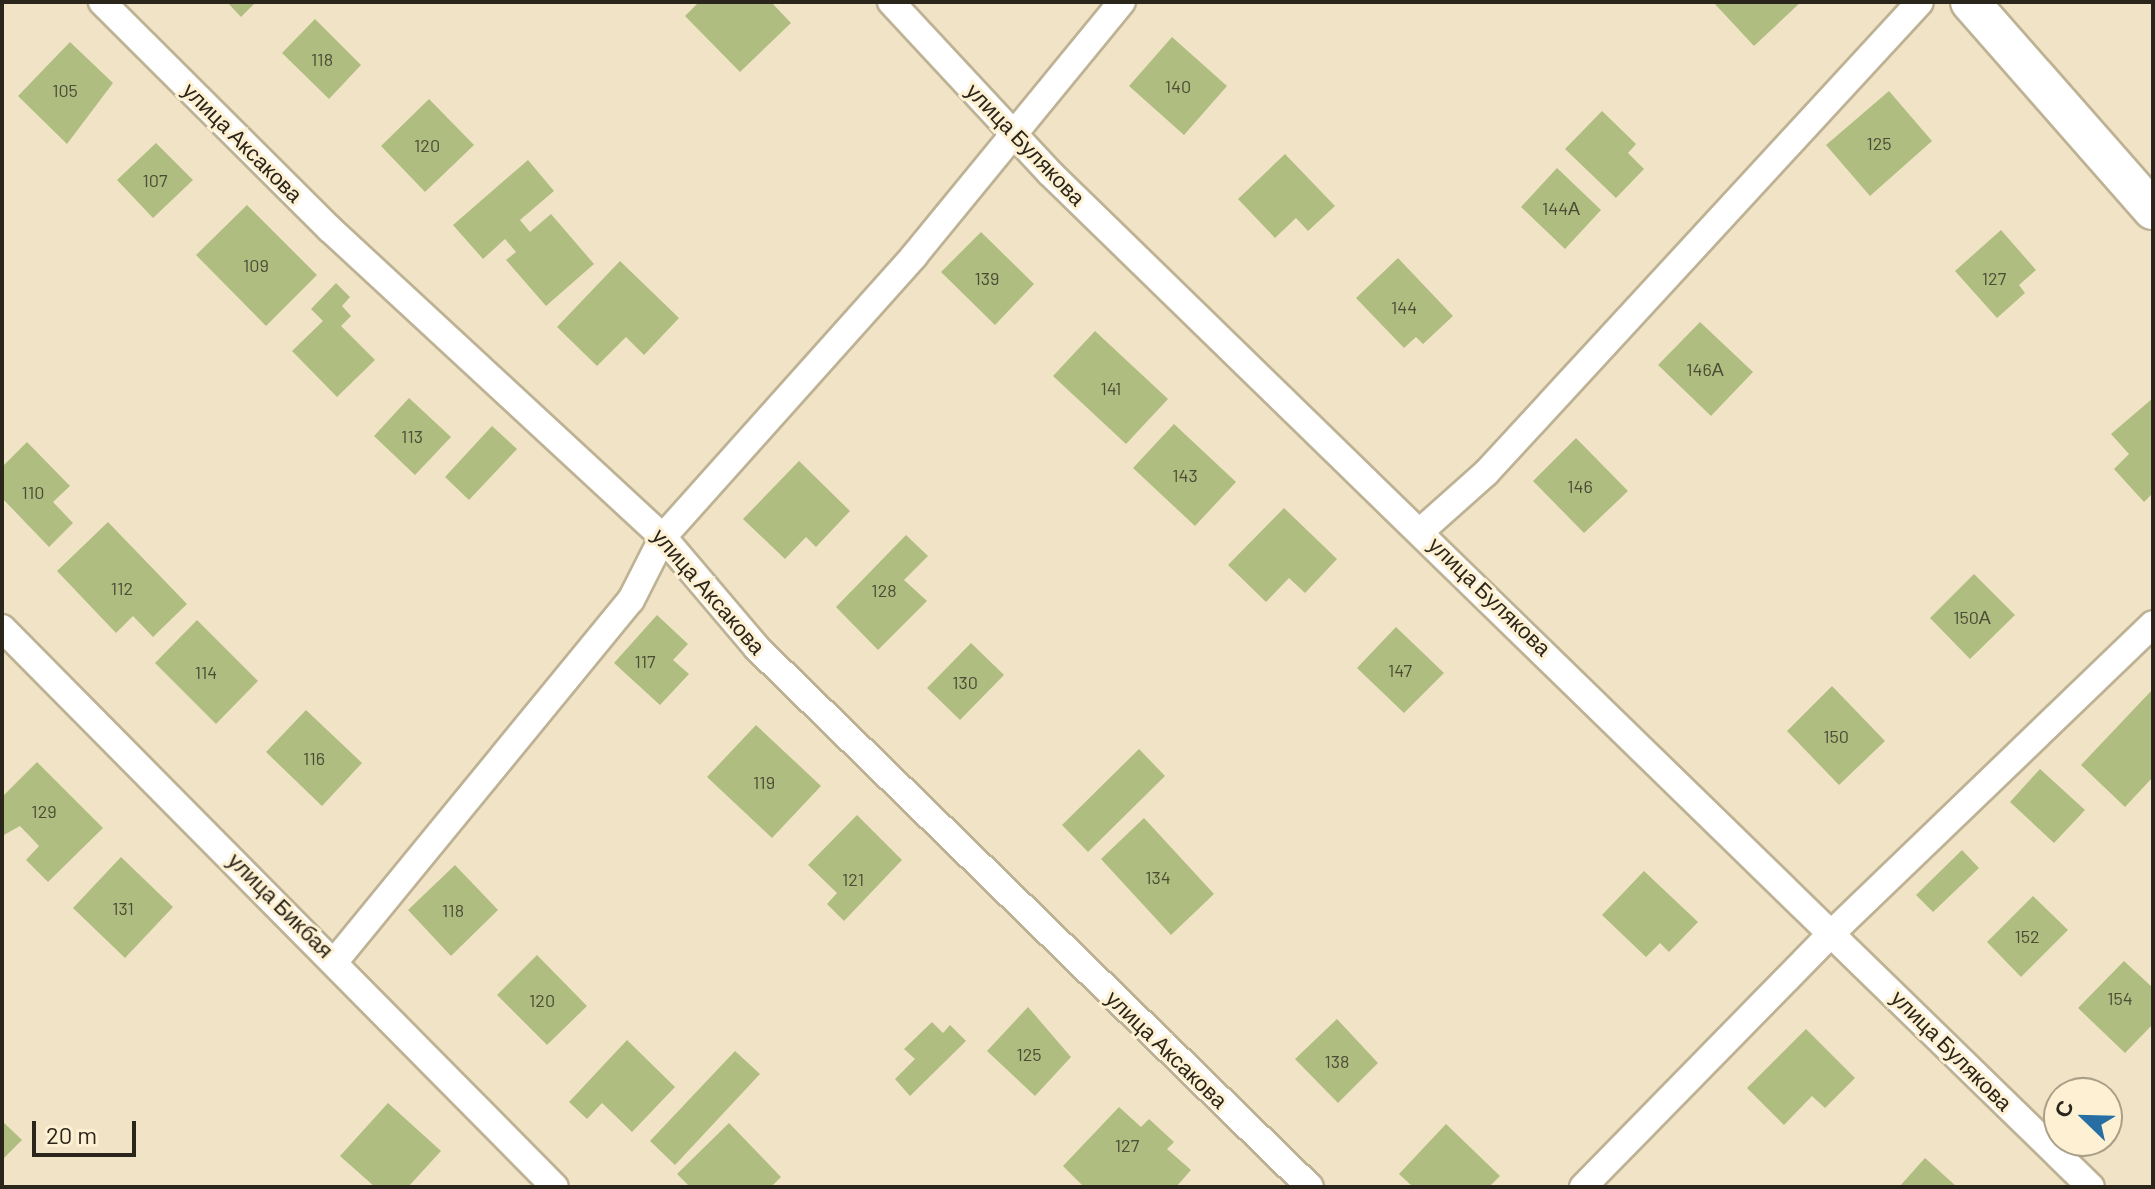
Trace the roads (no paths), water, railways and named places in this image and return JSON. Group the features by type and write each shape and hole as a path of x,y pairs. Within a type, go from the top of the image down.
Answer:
{"main road":[{"path":"1970,2 2153,210"}],"street":[{"name":"улица Аксакова","path":"102,2 330,229 663,537 757,648 1310,1187"},
{"name":"улица Булякова","path":"891,2 1015,132 2091,1187"},
{"path":"336,960 631,600 663,537 1015,132 1122,2"},
{"path":"1422,530 1486,473 1920,2"},
{"path":"1583,1187 1833,932 2153,624"},
{"name":"улица Бикбая","path":"2,628 336,960 555,1187"}]}
